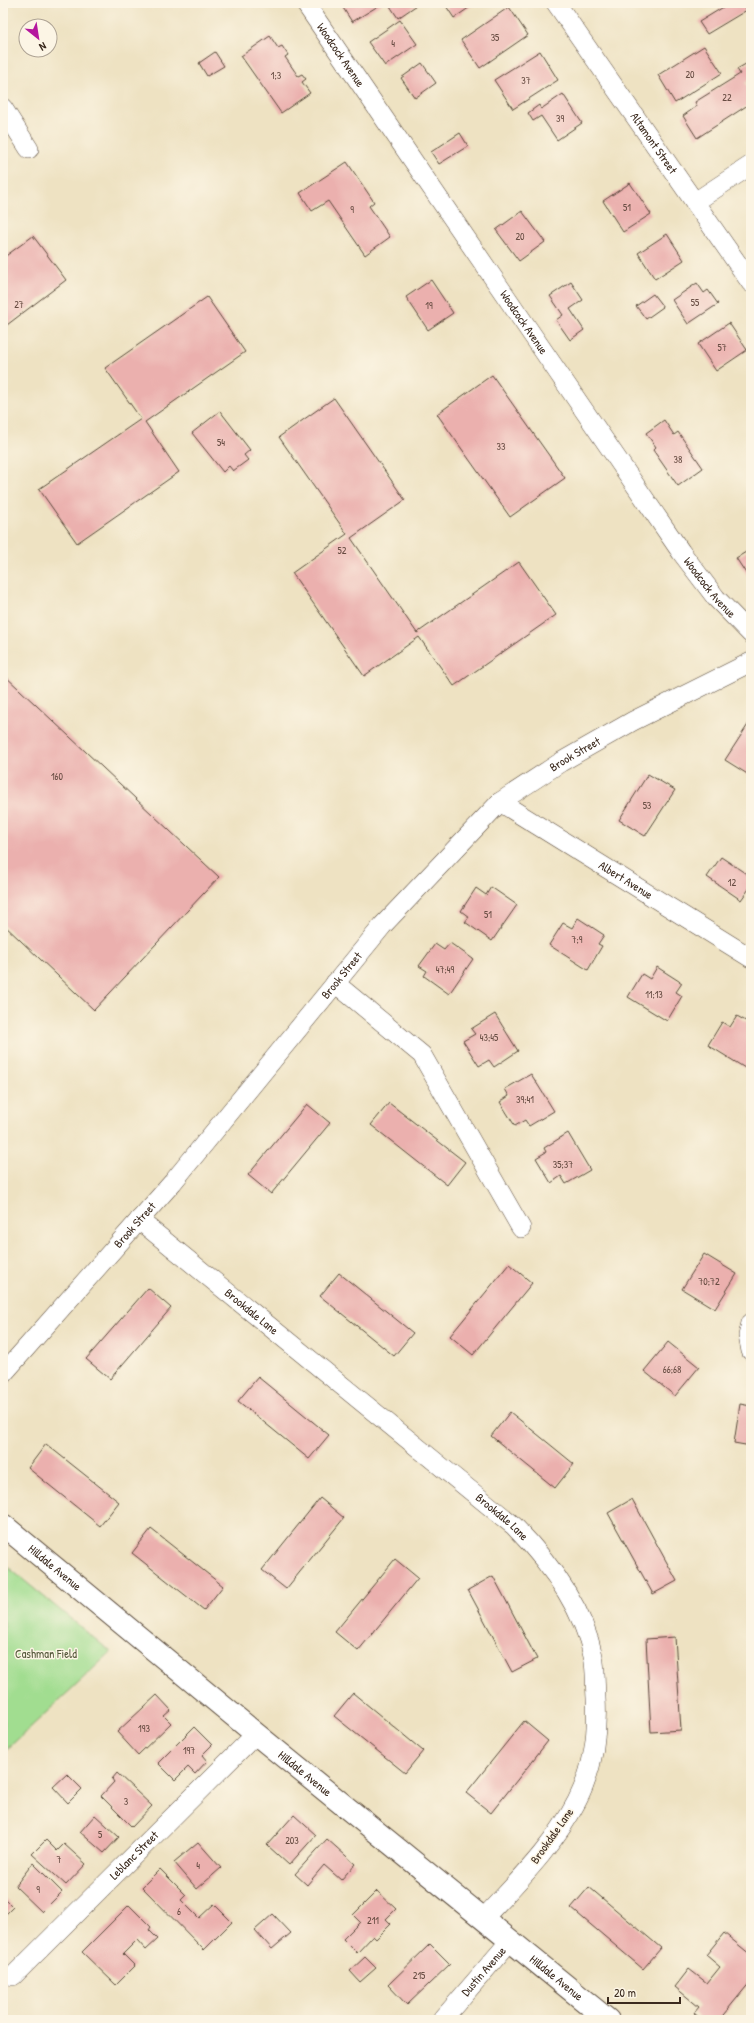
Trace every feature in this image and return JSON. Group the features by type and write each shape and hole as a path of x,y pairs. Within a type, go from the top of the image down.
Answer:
{"main road":[{"name":"Hilldale Avenue","path":"3,1525 256,1734 608,2020"}],"street":[{"name":"Woodcock Avenue","path":"305,3 681,552 716,598 751,634"},
{"name":"Altamont Street","path":"556,3 751,283"},
{"path":"3,108 29,149"},
{"path":"694,202 751,165"},
{"name":"Brook Street","path":"3,1374 173,1182 383,925 500,802 561,762 633,721 751,662"},
{"name":"Albert Avenue","path":"500,802 751,958"},
{"path":"335,983 422,1055 521,1228"},
{"name":"Brookdale Lane","path":"139,1220 514,1526 546,1562 562,1584 575,1609 593,1656 595,1683 596,1732 587,1779 576,1802 531,1867 483,1919"},
{"path":"751,1323 748,1336 751,1351"},
{"name":"Leblanc Street","path":"13,1976 256,1734"},
{"name":"Dustin Avenue","path":"442,2020 510,1941"}],"green space":[{"name":"Cashman Field","path":"3,1563 111,1652 3,1753"}],"building":[{"path":"340,3 383,3 352,22"},
{"path":"388,3 415,3 417,5 398,18"},
{"path":"444,3 476,3 454,18"},
{"path":"730,3 743,3 747,10 707,34 699,22"},
{"path":"509,7 528,35 480,68 461,40"},
{"path":"400,20 417,44 385,66 368,42"},
{"path":"270,36 278,48 282,46 288,55 285,57 298,76 302,74 306,79 302,82 310,93 281,113 241,56"},
{"path":"704,46 722,73 675,103 658,75"},
{"path":"540,51 558,80 513,109 494,80"},
{"path":"215,52 224,66 207,76 199,63"},
{"path":"751,61 751,79 745,83 751,92 751,103 697,138 683,116 697,106 695,102 740,74 737,69"},
{"path":"422,63 436,83 415,98 401,78"},
{"path":"563,94 582,123 557,140 541,116 533,121 528,113 539,105 541,109"},
{"path":"460,133 468,146 439,164 431,152"},
{"path":"347,162 374,202 369,206 390,237 365,255 328,201 312,211 300,193"},
{"path":"630,183 651,214 623,232 603,201"},
{"path":"522,211 545,242 519,261 496,230"},
{"path":"667,234 684,260 655,279 638,253"},
{"path":"33,236 66,280 3,328 3,258"},
{"path":"431,280 453,313 428,330 406,297"},
{"path":"571,282 583,300 570,309 584,330 570,340 556,320 563,315 550,296"},
{"path":"697,283 704,293 708,290 718,304 688,324 672,300"},
{"path":"653,294 663,307 646,319 636,306"},
{"path":"207,297 245,352 145,422 179,472 77,543 39,489 141,419 105,368"},
{"path":"729,323 747,350 716,371 698,344"},
{"path":"492,375 565,478 510,517 437,414"},
{"path":"334,398 405,500 351,538 417,633 519,562 556,615 454,686 419,637 364,676 292,573 347,534 279,437"},
{"path":"220,411 250,450 244,455 248,460 233,471 229,466 223,472 192,433"},
{"path":"664,420 674,435 678,432 703,468 678,486 653,450 656,447 646,433"},
{"path":"751,549 751,581 736,558"},
{"path":"3,674 219,877 94,1010 3,924"},
{"path":"751,720 751,773 749,775 725,760"},
{"path":"648,774 675,790 645,836 619,820"},
{"path":"721,857 751,877 751,886 741,900 707,877"},
{"path":"491,887 517,905 492,941 465,922 469,917 461,911 476,888 486,895"},
{"path":"578,918 604,935 598,944 602,946 588,970 549,945 563,923 572,928"},
{"path":"450,943 473,959 449,994 424,976 427,971 419,966 435,944 444,950"},
{"path":"657,967 682,983 676,992 682,996 667,1021 628,997 642,974 650,979"},
{"path":"495,1014 518,1051 494,1067 489,1060 479,1066 463,1041 475,1034 471,1029"},
{"path":"737,1016 751,1024 751,1059 745,1068 708,1045 722,1022 730,1027"},
{"path":"531,1074 554,1111 529,1126 525,1120 515,1126 500,1102 509,1096 505,1089"},
{"path":"389,1103 465,1162 447,1185 371,1125"},
{"path":"307,1104 330,1123 271,1194 248,1175"},
{"path":"568,1133 590,1170 566,1184 561,1176 551,1183 536,1158 546,1152 544,1148"},
{"path":"704,1254 737,1274 715,1309 682,1289"},
{"path":"509,1264 532,1283 473,1355 450,1336"},
{"path":"339,1273 413,1333 394,1356 320,1296"},
{"path":"148,1288 171,1308 110,1379 86,1359"},
{"path":"668,1342 699,1367 675,1396 644,1371"},
{"path":"258,1377 329,1435 309,1459 238,1401"},
{"path":"740,1404 751,1406 751,1446 734,1443"},
{"path":"510,1412 574,1464 555,1488 491,1436"},
{"path":"46,1444 119,1502 100,1526 28,1468"},
{"path":"320,1498 344,1518 286,1589 262,1570"},
{"path":"632,1499 677,1581 653,1594 608,1513"},
{"path":"151,1529 223,1586 204,1610 132,1553"},
{"path":"395,1559 418,1578 358,1651 335,1632"},
{"path":"493,1576 537,1659 512,1672 468,1590"},
{"path":"675,1637 681,1730 651,1732 646,1639"},
{"path":"353,1693 423,1751 405,1773 334,1716"},
{"path":"157,1695 171,1710 164,1716 171,1723 138,1755 117,1732"},
{"path":"524,1721 548,1741 491,1813 466,1793"},
{"path":"194,1727 212,1745 202,1755 207,1761 195,1774 188,1767 175,1780 158,1763"},
{"path":"117,1773 152,1806 132,1827 101,1796 114,1782 112,1779"},
{"path":"67,1774 82,1789 68,1803 53,1787"},
{"path":"95,1815 119,1837 104,1853 80,1832"},
{"path":"294,1815 316,1835 289,1865 267,1845"},
{"path":"327,1839 355,1864 341,1880 324,1865 307,1885 295,1874"},
{"path":"46,1840 57,1851 64,1844 86,1864 66,1885 32,1854"},
{"path":"198,1842 221,1868 197,1889 174,1862"},
{"path":"33,1863 62,1892 42,1912 15,1886"},
{"path":"160,1869 186,1895 181,1900 199,1918 214,1904 232,1922 204,1950 142,1887"},
{"path":"589,1887 661,1948 643,1969 571,1908"},
{"path":"377,1891 396,1909 386,1919 391,1924 376,1939 373,1936 357,1953 343,1939 360,1922 353,1915"},
{"path":"3,1897 13,1907 3,1917"},
{"path":"129,1905 151,1927 149,1930 158,1939 146,1950 137,1940 123,1954 135,1966 116,1985 82,1952"},
{"path":"273,1914 291,1933 272,1949 255,1930"},
{"path":"724,1933 751,1955 751,1981 719,2020 702,2020 694,2013 699,2007 675,1987 689,1969 707,1983 720,1967 706,1955"},
{"path":"430,1944 450,1964 407,2005 388,1985"},
{"path":"365,1957 376,1968 360,1982 350,1971"}]}
